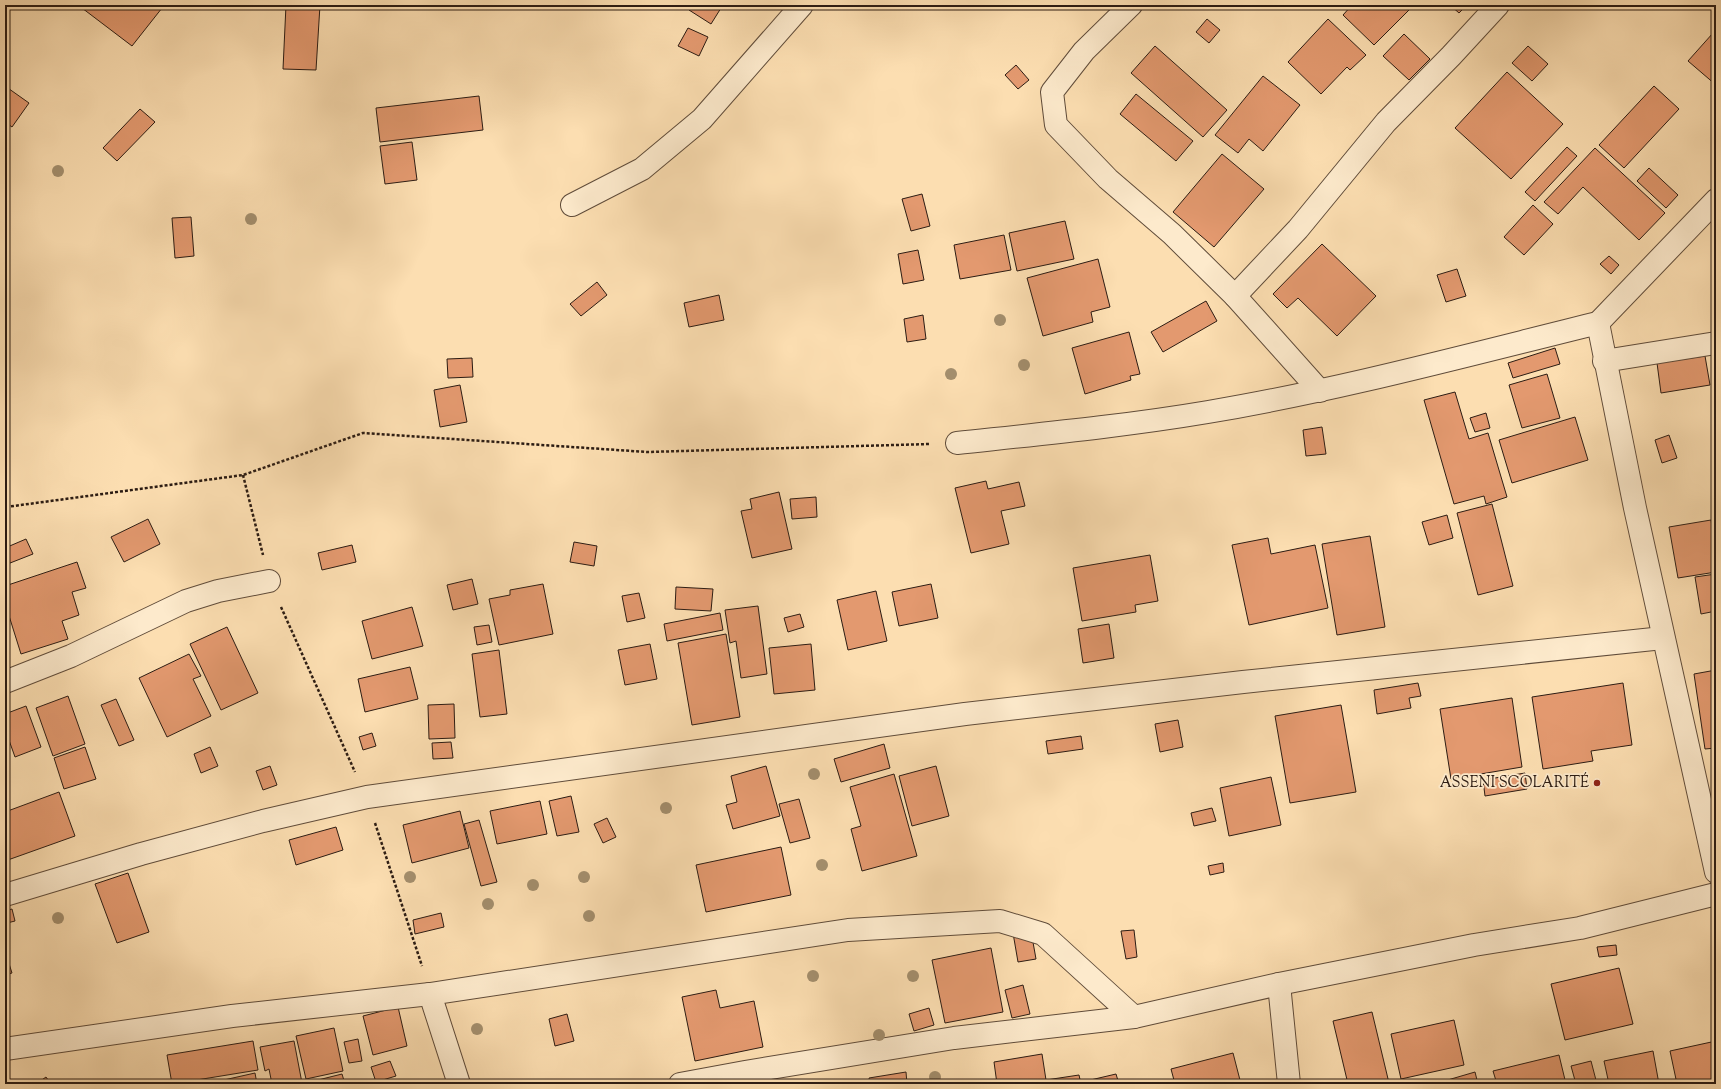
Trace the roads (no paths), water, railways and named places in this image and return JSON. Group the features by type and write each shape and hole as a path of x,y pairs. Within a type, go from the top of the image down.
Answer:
{"street":[{"path":"572,205 642,169 702,119 802,5"},
{"path":"1131,5 1084,51 1052,92 1056,125 1108,179 1172,234 1235,296 1320,391"},
{"path":"1235,296 1298,229 1386,122 1451,56 1498,5"},
{"path":"957,444 1113,426 1192,414 1320,391 1408,371 1598,323 1716,200"},
{"path":"1598,323 1604,361 1663,638 1716,872"},
{"path":"1604,361 1716,343"},
{"path":"5,682 71,656 186,601 218,591 269,581"},
{"path":"5,894 240,827 367,797 965,714 1243,682 1663,638"},
{"path":"680,1084 753,1070 954,1038 1134,1017 1279,984 1474,945 1580,928 1716,894"},
{"path":"5,1049 232,1016 430,994 848,930 1000,921 1043,934 1134,1017"},
{"path":"1279,984 1289,1084"},
{"path":"430,994 459,1084"}],"place":[{"name":"ASSENI SCOLARITÉ","path":"1597,783"}]}
